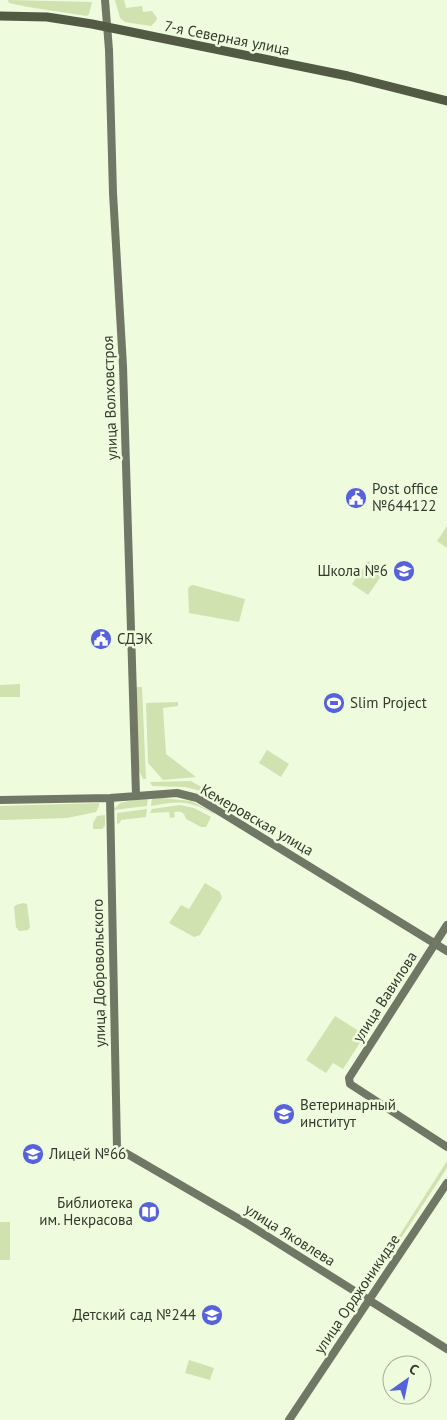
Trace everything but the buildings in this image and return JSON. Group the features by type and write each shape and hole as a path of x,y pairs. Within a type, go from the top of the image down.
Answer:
{"main road":[{"name":"улица Волховстроя","path":"105,0 109,50 113,193 124,375 136,795"},
{"name":"7-я Северная улица","path":"0,16 47,17 106,28 348,76 447,101"},
{"name":"Кемеровская улица","path":"0,800 110,798 176,793 197,798 447,951"},
{"name":"улица Добровольского","path":"110,798 117,1148"},
{"name":"улица Вавилова","path":"447,925 350,1076 349,1081 350,1084 447,1146"},
{"name":"улица Яковлева","path":"117,1148 246,1223 447,1349"},
{"name":"улица Орджоникидзе","path":"289,1420 447,1182"}],"green space":[{"path":"8,0 92,2 87,16 28,7 9,3"},
{"path":"115,0 124,0 126,8 142,6 143,12 152,11 157,18 156,21 151,26 125,22 120,18"},
{"path":"447,526 447,548 437,541"},
{"path":"368,561 384,572 368,595 352,584"},
{"path":"193,585 245,599 239,622 189,613 188,589"},
{"path":"20,684 20,697 0,697 0,685"},
{"path":"136,687 142,687 146,779 143,779 138,768"},
{"path":"178,702 178,706 163,708 166,754 196,777 163,780 148,763 146,703"},
{"path":"267,750 289,764 281,777 259,763"},
{"path":"191,781 203,788 201,791 185,787 152,786 150,782"},
{"path":"148,797 147,806 113,810 120,803"},
{"path":"152,797 191,801 214,814 197,806 183,803 151,806"},
{"path":"99,803 96,812 67,818 0,820 0,806"},
{"path":"180,805 194,808 211,817 206,827 201,827 186,819 183,813 180,812 174,812 175,817 170,818 169,812 150,813 152,809"},
{"path":"147,809 146,817 121,820 117,824 117,813"},
{"path":"105,815 105,826 102,829 93,829 93,823 97,816"},
{"path":"205,883 220,892 222,898 200,935 194,937 169,923 181,905 189,909"},
{"path":"23,903 27,904 30,927 28,930 19,931 16,927 14,907"},
{"path":"335,1016 365,1035 343,1069 333,1063 326,1073 306,1060"},
{"path":"447,1161 447,1168 369,1287 367,1286"},
{"path":"0,1222 10,1222 10,1260 0,1260"},
{"path":"189,1360 214,1368 210,1380 185,1373"}],"place":[{"name":"Post office №644122","path":"356,498"},
{"name":"Школа №6","path":"404,571"},
{"name":"СДЭК","path":"101,639"},
{"name":"Slim Project","path":"334,703"},
{"name":"Ветеринарный институт","path":"284,1114"},
{"name":"Лицей №66","path":"33,1154"},
{"name":"Библиотека им. Некрасова","path":"149,1212"},
{"name":"Детский сад №244","path":"212,1315"}]}
